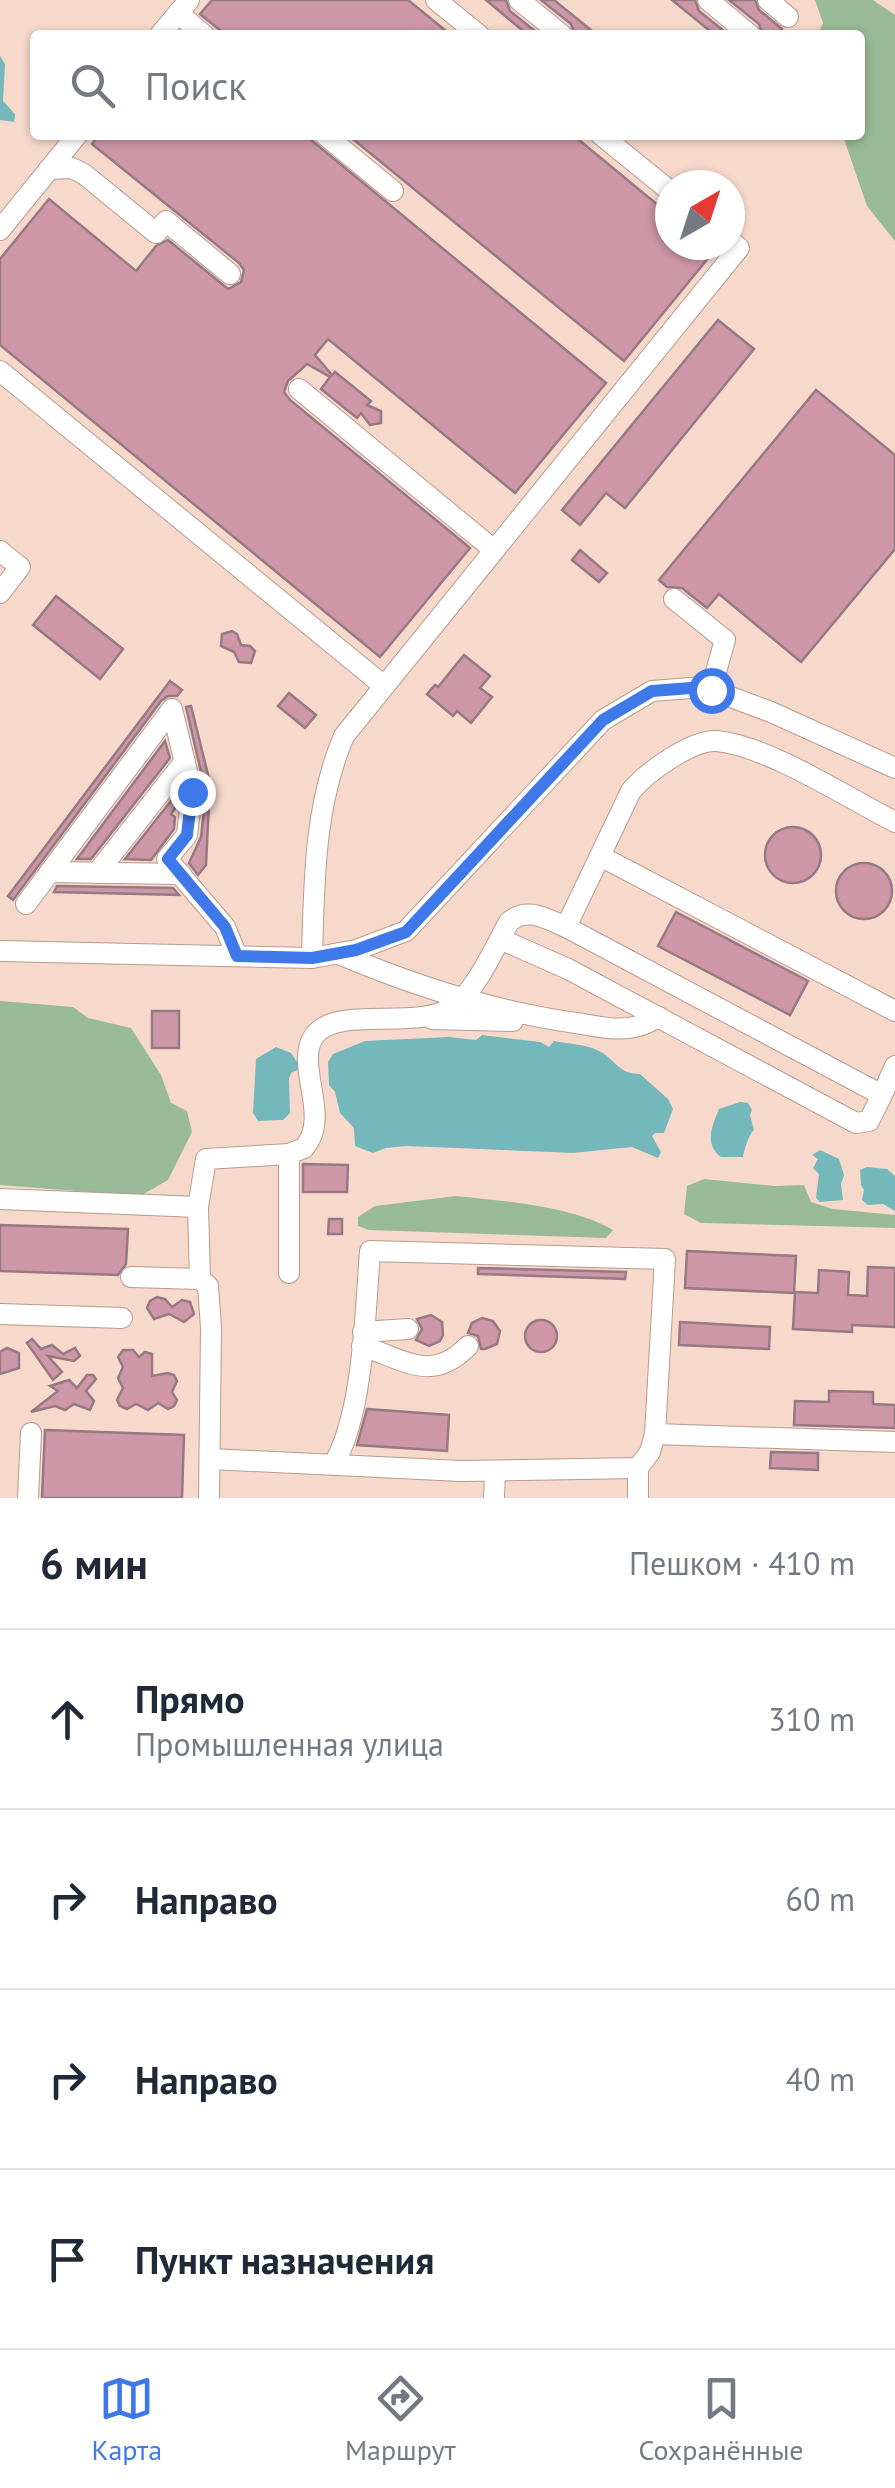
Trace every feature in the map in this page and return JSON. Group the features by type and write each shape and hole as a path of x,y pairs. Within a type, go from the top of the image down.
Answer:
{"street":[{"path":"436,0 473,30"},
{"path":"519,0 556,30"},
{"path":"708,0 744,30"},
{"path":"768,0 788,16"},
{"path":"164,30 183,7 200,30"},
{"path":"0,230 74,140"},
{"path":"331,140 392,191"},
{"path":"607,140 655,180"},
{"path":"49,169 72,168 84,174 156,234 166,221 230,274"},
{"path":"312,958 321,804 344,736 729,260"},
{"path":"0,371 384,686"},
{"path":"299,389 494,550"},
{"path":"0,551 20,568 0,593"},
{"path":"674,599 725,640 711,690"},
{"path":"0,951 312,958 386,941 406,932 603,720 652,691 704,687 771,712 895,768"},
{"path":"26,904 172,709 192,792 187,835 168,869"},
{"path":"566,927 631,791 642,778 691,748 712,741 782,763 895,822"},
{"path":"98,873 185,761"},
{"path":"600,856 895,1012"},
{"path":"50,872 168,869 225,927 237,956"},
{"path":"425,1019 443,1014 463,998 509,922 527,913 566,927 882,1095"},
{"path":"500,939 568,969 856,1122 869,1122 895,1066"},
{"path":"337,954 463,998 563,1022"},
{"path":"200,1279 198,1208 206,1159 288,1154 304,1148 313,1131 311,1042 316,1033 330,1025 425,1019 563,1022 612,1028 637,1027 659,1017"},
{"path":"288,1154 289,1273"},
{"path":"0,1199 198,1208"},
{"path":"334,1464 345,1445 363,1339 370,1251 665,1259 655,1434 650,1452 638,1468 638,1498"},
{"path":"131,1277 200,1279 208,1286 210,1498"},
{"path":"0,1314 122,1318"},
{"path":"363,1339 408,1329"},
{"path":"363,1339 425,1368 444,1366 468,1346"},
{"path":"28,1498 31,1433"},
{"path":"655,1434 895,1442"},
{"path":"210,1460 494,1470 638,1468"},
{"path":"494,1470 494,1498"}],"green space":[{"path":"815,0 873,0 895,15 895,241 867,206 844,140 865,140 865,30 820,30 823,23"},
{"path":"0,1001 73,1007 88,1018 131,1028 161,1075 171,1103 187,1111 192,1132 168,1180 140,1196 0,1185"},
{"path":"704,1179 804,1185 811,1202 833,1209 895,1215 895,1228 701,1223 684,1214 687,1186"},
{"path":"456,1196 558,1210 613,1230 606,1238 369,1230 358,1226 358,1217 375,1206"}],"water":[{"path":"0,56 5,64 3,101 15,114 14,122 0,120"},
{"path":"482,1035 540,1042 549,1047 554,1041 587,1046 603,1053 621,1069 640,1074 668,1099 673,1109 664,1133 652,1136 661,1152 658,1158 632,1147 573,1153 406,1146 373,1153 355,1146 354,1128 340,1113 335,1092 329,1085 328,1062 333,1054 365,1041 449,1037 476,1040"},
{"path":"276,1047 291,1053 302,1069 292,1072 289,1078 290,1113 283,1120 258,1121 253,1113 256,1059"},
{"path":"748,1103 752,1110 754,1130 743,1157 721,1157 711,1141 714,1122 719,1109"},
{"path":"820,1150 839,1159 844,1175 843,1200 820,1202 816,1198 819,1174 813,1168 818,1159 812,1155"},
{"path":"887,1169 895,1176 895,1211 862,1200 860,1170"}],"building":[{"path":"212,0 408,0 445,30 220,30 200,14"},
{"path":"486,0 506,0 510,11 534,30 522,30"},
{"path":"541,0 554,0 591,30 573,30"},
{"path":"672,0 695,0 699,11 723,30 709,30"},
{"path":"729,0 755,0 759,10 782,29 761,30"},
{"path":"95,140 311,140 606,383 515,493 328,339 315,355 332,375 335,372 371,401 367,405 381,411 381,423 370,425 361,413 357,418 321,389 330,377 307,364 288,381 284,392 290,400 470,548 380,657 0,345 0,259 49,199 136,271 156,246 168,240 228,289 241,282 244,270 239,263 92,144"},
{"path":"354,140 579,140 655,203 655,260 707,260 624,361"},
{"path":"718,320 754,349 625,508 606,493 580,525 562,510"},
{"path":"816,390 895,455 895,549 801,662 719,594 707,608 682,588 667,587 659,580"},
{"path":"580,550 607,573 599,582 572,560"},
{"path":"56,596 123,649 100,679 33,625"},
{"path":"232,631 241,645 255,651 251,663 239,662 234,652 221,646 222,634"},
{"path":"464,655 490,676 480,688 492,697 471,723 457,711 453,716 427,694 435,685 438,687"},
{"path":"170,681 182,690 161,701 13,900 8,896"},
{"path":"289,693 316,715 305,728 278,706"},
{"path":"191,706 210,783 206,865 198,875 189,863 201,837 206,793 186,707"},
{"path":"165,741 170,758 91,859 77,859"},
{"path":"178,792 171,814 175,817 174,829 151,860 125,859"},
{"path":"793,827 813,835 821,855 813,875 793,883 773,875 765,855 773,835"},
{"path":"864,863 884,871 892,891 884,911 864,919 844,911 836,891 844,871"},
{"path":"57,886 173,888 179,895 54,892"},
{"path":"676,912 808,981 790,1015 658,946"},
{"path":"152,1011 179,1011 179,1048 152,1048"},
{"path":"303,1164 348,1165 347,1192 303,1192"},
{"path":"329,1219 342,1219 342,1234 328,1234"},
{"path":"0,1225 128,1229 126,1264 118,1275 0,1271"},
{"path":"687,1251 796,1256 794,1293 685,1288"},
{"path":"868,1267 895,1268 895,1327 852,1325 852,1332 793,1329 795,1292 818,1293 819,1270 849,1272 848,1295 867,1296"},
{"path":"478,1268 626,1272 625,1279 478,1274"},
{"path":"157,1297 172,1307 182,1300 190,1302 194,1314 184,1322 169,1314 154,1319 147,1308"},
{"path":"431,1315 442,1322 443,1335 429,1346 416,1340 422,1329 417,1319"},
{"path":"482,1318 493,1321 500,1331 497,1344 485,1349 481,1349 478,1336 468,1333 472,1323"},
{"path":"541,1320 552,1325 557,1336 552,1347 541,1352 530,1347 525,1336 530,1325"},
{"path":"680,1322 770,1327 769,1349 679,1345"},
{"path":"32,1339 41,1349 52,1345 63,1354 75,1348 80,1356 74,1361 48,1356 62,1372 53,1380 27,1343"},
{"path":"7,1348 19,1353 19,1368 0,1374 0,1352"},
{"path":"123,1350 133,1350 139,1357 145,1352 152,1354 152,1376 174,1375 174,1406 168,1409 158,1403 148,1410 136,1404 127,1409 120,1406 117,1400 123,1388 118,1378 123,1367 118,1357"},
{"path":"87,1375 96,1379 86,1391 94,1401 90,1410 74,1404 65,1410 55,1406 31,1412 58,1391 50,1386 69,1380 77,1388"},
{"path":"829,1391 873,1392 873,1404 895,1405 895,1428 794,1425 795,1401 829,1402"},
{"path":"367,1409 449,1415 447,1451 357,1445"},
{"path":"45,1430 184,1435 182,1498 42,1498"},
{"path":"771,1452 818,1453 818,1470 770,1468"}],"route":[{"path":"192,792 187,835 168,859 225,927 237,956 312,958 356,950 406,932 603,720 652,691 704,687 711,690"}]}
